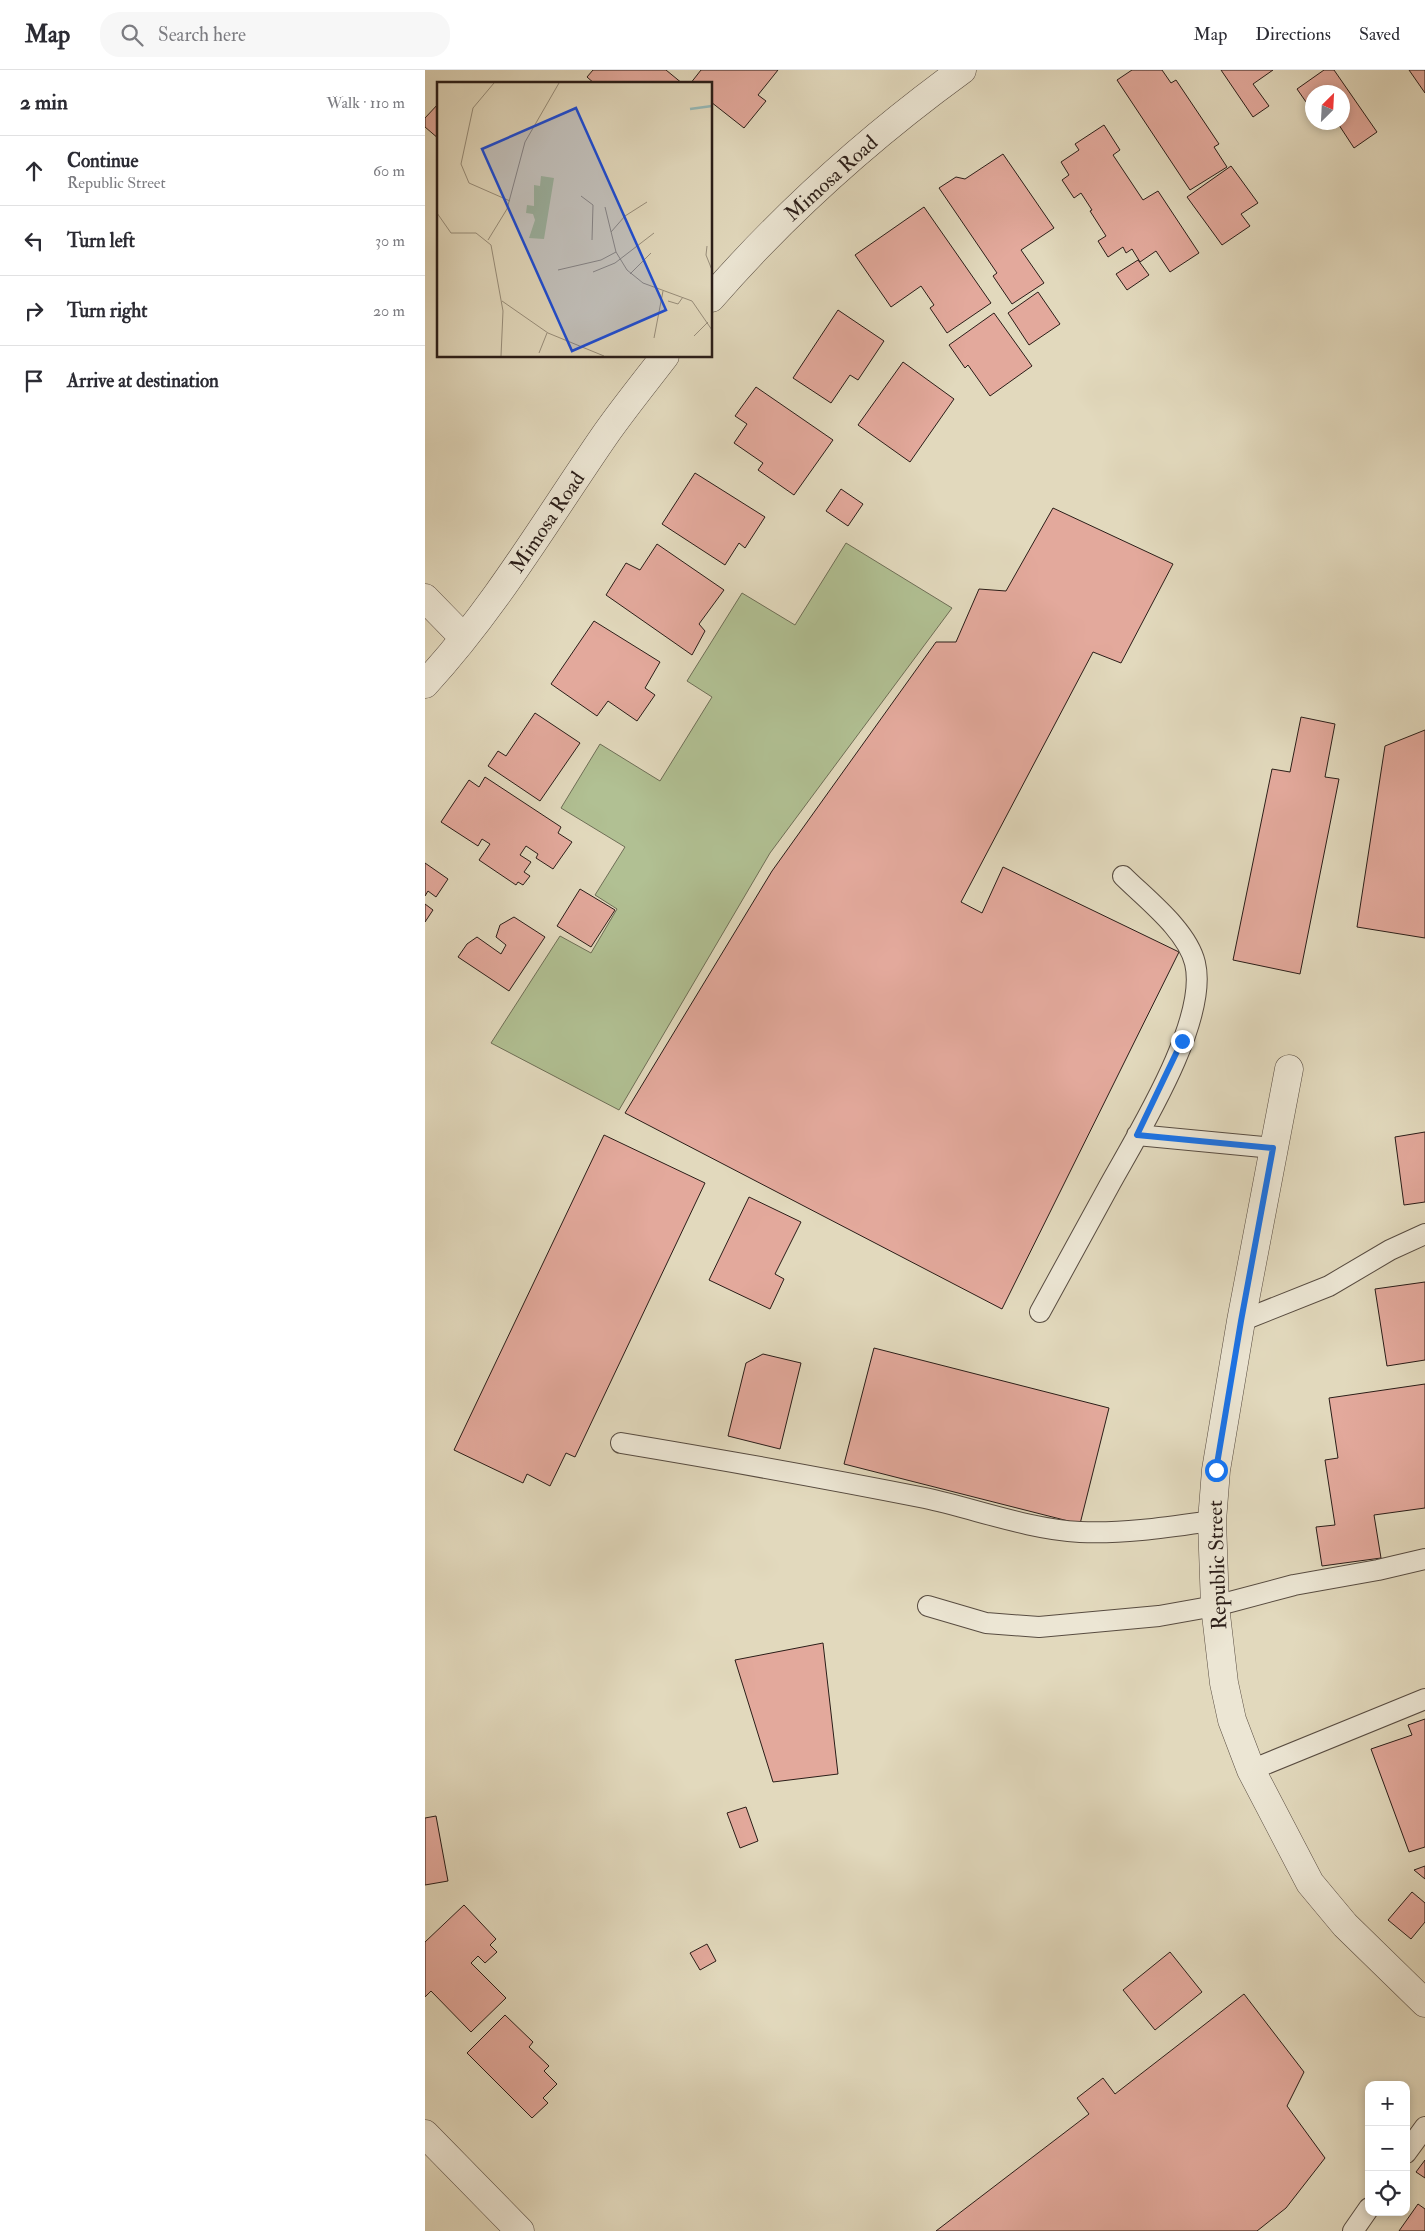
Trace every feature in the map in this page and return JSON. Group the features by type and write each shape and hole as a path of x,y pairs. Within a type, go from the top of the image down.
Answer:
{"street":[{"name":"Mimosa Road","path":"713,296 789,214 832,174 883,130 961,70"},
{"name":"Mimosa Road","path":"425,684 464,638 509,579 606,434 663,358"},
{"path":"425,598 464,638"},
{"name":"Republic Street","path":"1289,1069 1241,1321 1216,1470 1212,1521 1215,1606 1224,1683 1233,1720 1251,1770 1311,1883 1325,1902 1425,2003"},
{"path":"425,2134 521,2231"}],"lane":[{"path":"1040,1312 1137,1135 1182,1041 1194,1007 1195,964 1189,947 1177,930 1123,876"},
{"path":"1137,1135 1273,1148"},
{"path":"1241,1321 1329,1286 1390,1250 1425,1234"},
{"path":"621,1443 848,1482 955,1505 1047,1528 1080,1532 1113,1531 1212,1521"},
{"path":"928,1606 985,1622 1039,1627 1159,1616 1215,1606 1294,1584 1379,1570 1425,1559"},
{"path":"1251,1770 1425,1699"},
{"path":"1410,2148 1425,2127"},
{"path":"1353,2231 1365,2214"}],"green space":[{"path":"846,543 952,608 770,853 619,1110 491,1043 560,936 591,953 617,909 595,895 625,847 561,808 600,744 660,781 712,697 687,681 742,593 795,625"}],"building":[{"path":"593,70 666,70 681,82 593,82 587,77"},
{"path":"701,70 778,70 758,95 766,101 744,128 713,104 713,82 692,82"},
{"path":"1132,70 1162,70 1171,83 1176,80 1219,144 1214,147 1227,167 1190,190 1117,80"},
{"path":"1221,70 1273,70 1253,84 1269,106 1253,117"},
{"path":"1324,70 1334,70 1344,85 1305,85 1305,100 1297,89"},
{"path":"1409,70 1425,70 1425,93"},
{"path":"1350,93 1377,132 1354,148 1342,130 1350,130"},
{"path":"437,105 437,137 425,127 425,118"},
{"path":"1104,125 1120,150 1113,155 1143,200 1158,191 1199,253 1170,272 1156,251 1140,262 1132,249 1126,253 1123,247 1108,257 1098,241 1106,236 1090,211 1092,210 1081,193 1074,198 1062,180 1069,175 1061,162 1079,150 1075,144"},
{"path":"1003,154 1054,228 1021,250 1044,283 1012,304 993,276 997,273 939,188 956,177 965,179"},
{"path":"1231,166 1258,203 1241,214 1250,226 1222,245 1187,197"},
{"path":"924,207 991,303 947,333 930,308 934,305 921,286 891,307 855,255"},
{"path":"1138,260 1149,275 1127,290 1116,274"},
{"path":"1038,292 1060,324 1029,345 1008,313"},
{"path":"838,310 884,341 858,380 850,375 831,403 793,378"},
{"path":"994,313 1032,366 990,396 968,365 965,368 949,345"},
{"path":"903,362 954,399 910,462 858,425"},
{"path":"756,387 833,440 794,495 758,470 763,463 734,443 747,424 735,416"},
{"path":"695,473 765,517 745,548 739,543 725,565 662,524"},
{"path":"841,489 863,504 848,526 826,511"},
{"path":"1053,508 1173,564 1121,663 1093,652 961,902 982,913 1003,867 1179,952 1002,1309 625,1113 772,871 936,642 956,642 979,589 1006,591"},
{"path":"657,544 724,590 699,624 705,631 692,655 606,595 626,563 640,570"},
{"path":"594,621 660,662 645,688 655,695 637,721 608,701 597,716 551,684"},
{"path":"535,713 580,743 540,801 488,766 498,751 506,756"},
{"path":"1301,717 1335,724 1325,777 1339,779 1300,974 1233,960 1272,769 1290,772"},
{"path":"1425,730 1425,938 1357,927 1385,746"},
{"path":"485,777 561,827 558,833 572,842 553,869 536,858 538,854 526,846 520,855 531,862 524,872 530,876 523,885 518,882 516,885 479,860 490,844 482,839 478,846 441,822 469,780 479,787"},
{"path":"425,863 448,879 436,897 428,891 425,896"},
{"path":"580,889 615,910 591,947 557,926"},
{"path":"425,904 433,910 425,922"},
{"path":"514,917 545,937 509,991 458,957 467,944 477,937 501,954 506,945 496,937 500,925"},
{"path":"1425,1132 1425,1202 1404,1205 1395,1137"},
{"path":"604,1135 705,1183 575,1457 566,1453 550,1486 527,1474 523,1483 454,1450"},
{"path":"749,1197 801,1222 775,1274 784,1279 770,1309 709,1280"},
{"path":"1425,1282 1425,1360 1387,1366 1375,1289"},
{"path":"874,1348 1109,1408 1080,1524 844,1464"},
{"path":"763,1354 801,1363 780,1449 728,1436 746,1363"},
{"path":"1425,1384 1425,1508 1374,1515 1381,1558 1322,1566 1316,1527 1335,1525 1325,1460 1338,1458 1329,1398"},
{"path":"823,1643 838,1774 773,1782 735,1660"},
{"path":"1425,1719 1425,1847 1409,1852 1371,1749 1412,1735 1408,1725"},
{"path":"746,1807 758,1841 740,1848 727,1813"},
{"path":"436,1816 448,1881 425,1885 425,1818"},
{"path":"1425,1866 1425,1879 1414,1870"},
{"path":"1412,1892 1425,1903 1425,1922 1411,1939 1388,1920"},
{"path":"464,1905 496,1939 490,1945 497,1952 485,1963 478,1956 471,1963 506,1998 471,2032 431,1991 425,1997 425,1942"},
{"path":"707,1944 716,1961 700,1970 690,1953"},
{"path":"1170,1952 1202,1992 1155,2030 1123,1990"},
{"path":"1244,1994 1304,2072 1287,2106 1325,2158 1286,2208 1257,2231 936,2231 1089,2114 1077,2098 1103,2078 1115,2094"},
{"path":"505,2015 533,2042 529,2047 549,2066 544,2071 557,2084 543,2098 548,2103 532,2118 467,2053"},
{"path":"1425,2160 1425,2178 1416,2172"},
{"path":"1418,2204 1425,2209 1425,2231 1399,2231"}],"route":[{"path":"1182,1041 1161,1089 1137,1135 1273,1148 1216,1470"}]}
